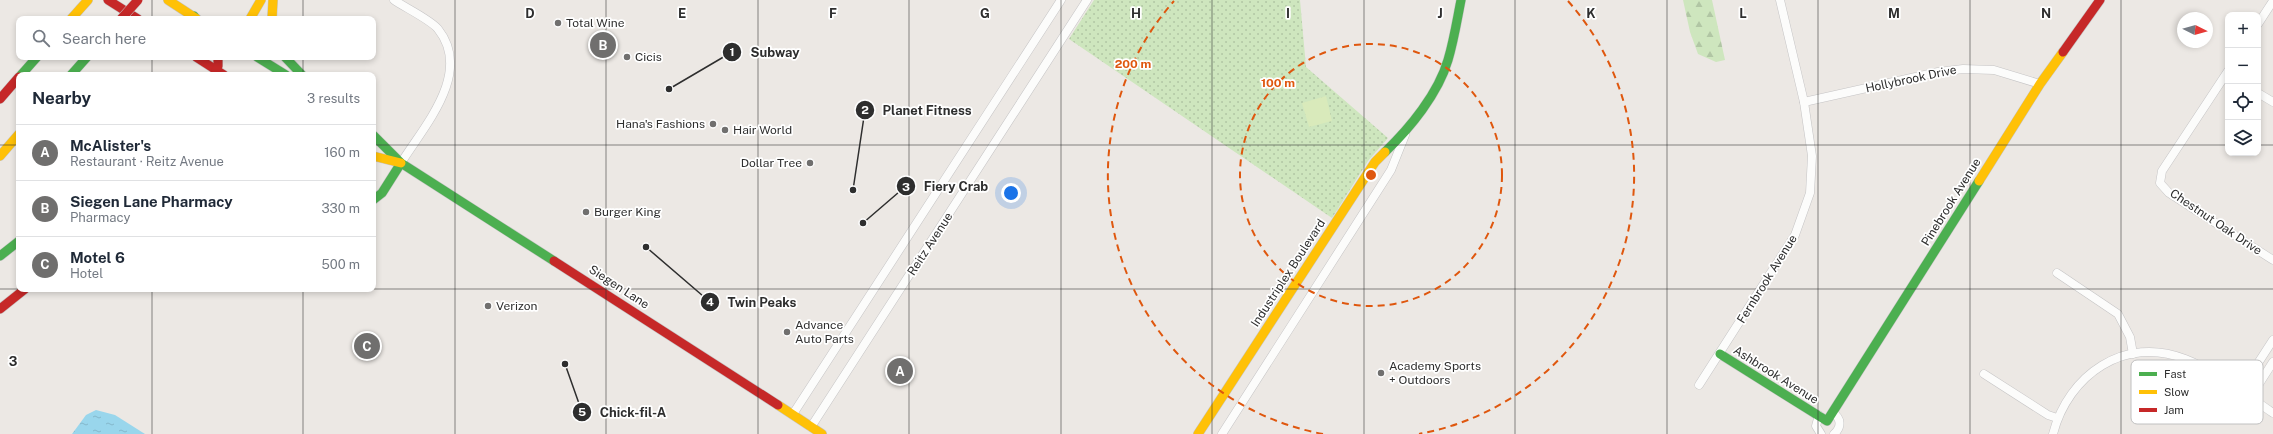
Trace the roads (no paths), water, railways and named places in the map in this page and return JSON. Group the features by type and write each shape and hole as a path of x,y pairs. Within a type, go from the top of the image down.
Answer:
{"main road":[{"path":"74,16 88,0"},
{"path":"108,0 133,16"},
{"path":"124,16 138,0"},
{"path":"168,0 193,16"},
{"path":"252,16 261,0"},
{"path":"272,16 273,0"},
{"name":"Industriplex Boulevard","path":"1198,434 1375,162 1406,132 1424,106 1448,60 1461,0"},
{"name":"Pinebrook Avenue","path":"1827,420 2040,84 2100,0"},
{"path":"24,72 34,60"},
{"path":"74,72 84,60"},
{"path":"200,60 217,72"},
{"path":"218,60 218,72"},
{"path":"262,60 281,72"},
{"path":"287,60 299,72"},
{"path":"0,99 16,81"},
{"path":"0,156 16,137"},
{"name":"Siegen Lane","path":"376,137 401,163 822,434"},
{"name":"Siegen Lane","path":"376,157 401,163"},
{"path":"376,197 382,192 401,163"},
{"path":"0,256 16,243"},
{"path":"0,309 21,292"},
{"name":"Ashbrook Avenue","path":"1720,354 1827,420"}],"street":[{"path":"394,0 437,28 448,49 450,71 444,96 401,163"},
{"name":"Reitz Avenue","path":"793,414 1061,0"},
{"name":"Reitz Avenue","path":"811,427 1087,0"},
{"name":"Fernbrook Avenue","path":"1700,385 1795,235 1810,193 1812,156 1804,102 1780,0"},
{"path":"2261,19 2273,1"},
{"name":"Hollybrook Drive","path":"1804,102 1938,72 1963,69 1994,70 2040,84"},
{"name":"Chestnut Oak Drive","path":"2225,76 2162,171 2160,183 2169,192 2273,260"},
{"path":"2261,95 2273,102"},
{"name":"Industriplex Boulevard","path":"1222,434 1391,170 1406,132"},
{"path":"2057,273 2118,314 2130,337 2133,354"},
{"path":"2260,360 2273,340"},
{"path":"2054,434 2057,418 2074,388 2086,375 2100,365 2133,354 2166,353 2188,360"},
{"path":"2263,378 2273,362"},
{"path":"1984,374 2048,415 2057,418"},
{"path":"2263,406 2273,412"},
{"path":"1833,412 1838,417 1840,423 1834,434"},
{"name":"Ashbrook Avenue","path":"1819,415 1816,426 1821,434"}],"water":[{"path":"96,410 115,415 145,434 72,434 86,415"}],"place":[{"name":"Total Wine","path":"558,23"},
{"name":"Siegen Lane Pharmacy","path":"603,45"},
{"name":"Cicis","path":"627,57"},
{"name":"Subway","path":"669,89"},
{"name":"Hana's Fashions","path":"713,124"},
{"name":"Hair World","path":"725,130"},
{"name":"Dollar Tree","path":"810,163"},
{"name":"Planet Fitness","path":"853,190"},
{"name":"Burger King","path":"586,212"},
{"name":"Fiery Crab","path":"863,223"},
{"name":"Twin Peaks","path":"646,247"},
{"name":"Verizon","path":"488,306"},
{"name":"Advance Auto Parts","path":"787,332"},
{"name":"Motel 6","path":"367,346"},
{"name":"Chick-fil-A","path":"565,364"},
{"name":"McAlister's","path":"900,371"},
{"name":"Academy Sports + Outdoors","path":"1381,373"}]}
